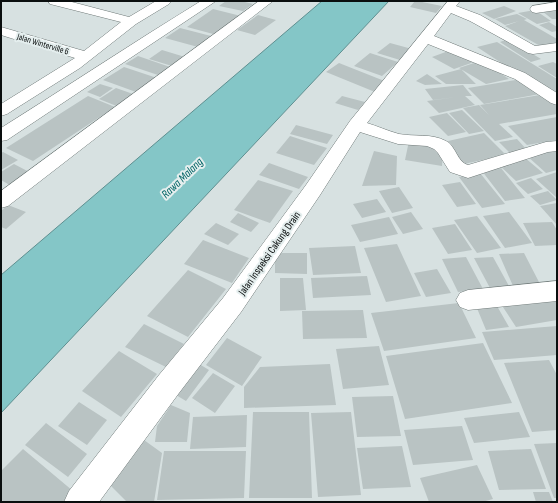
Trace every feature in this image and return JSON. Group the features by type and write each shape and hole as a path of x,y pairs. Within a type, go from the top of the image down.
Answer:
{"street":[{"path":"54,1 132,21"},
{"path":"1,111 75,65 84,56 132,21 166,1"},
{"path":"1,136 86,82 140,44 210,1"},
{"path":"1,201 267,1"},
{"path":"452,4 533,50 557,47"},
{"name":"Jalan Inspeksi Cakung Drain","path":"80,502 168,384 232,305 313,190 356,125 452,4"},
{"path":"536,9 557,6"},
{"name":"Jalan Winterville 6","path":"1,31 84,56"},
{"path":"426,38 520,76 557,100"},
{"path":"1,91 21,98"},
{"path":"356,125 398,139 429,141 440,145 445,149 457,168 468,172 546,147 557,146"},
{"path":"468,300 557,291"}],"water":[{"name":"Rawa Malang","path":"322,1 389,1 1,413 1,275"}],"building":[{"path":"226,1 241,1 253,4 243,11 219,6"},
{"path":"415,1 442,6 436,13 410,7"},
{"path":"504,6 516,11 494,19 482,13"},
{"path":"213,9 241,16 217,35 187,27"},
{"path":"535,10 551,21 537,24 518,13"},
{"path":"557,10 557,19 552,19 542,11"},
{"path":"517,14 527,19 524,20 557,39 557,43 542,47 505,26 519,21 505,25 495,19"},
{"path":"258,15 276,20 255,35 237,30"},
{"path":"549,22 557,27 557,31 552,32 539,25"},
{"path":"180,28 211,36 198,47 165,38"},
{"path":"508,39 541,59 531,62 500,42"},
{"path":"497,42 557,79 557,99 477,47"},
{"path":"390,43 412,49 400,60 377,53"},
{"path":"162,50 185,57 172,66 149,59"},
{"path":"451,50 474,62 454,69 432,57"},
{"path":"370,53 398,62 382,76 354,66"},
{"path":"138,56 170,67 158,75 125,64"},
{"path":"480,61 509,79 486,84 459,68"},
{"path":"553,62 557,64 557,78 538,66"},
{"path":"339,63 387,82 375,92 326,72"},
{"path":"124,67 157,78 136,92 103,80"},
{"path":"461,69 476,84 446,84 435,76"},
{"path":"427,74 442,84 425,85 416,81"},
{"path":"522,79 540,94 484,104 468,88"},
{"path":"100,84 113,88 100,97 87,92"},
{"path":"463,85 472,96 465,96 475,105 439,113 427,101 457,97 433,100 425,89"},
{"path":"116,88 136,95 119,107 99,99"},
{"path":"546,94 557,103 557,114 499,124 513,137 495,141 463,108 479,105 489,115 480,105"},
{"path":"88,96 115,107 33,161 6,148"},
{"path":"342,96 365,102 358,110 335,103"},
{"path":"462,110 484,131 469,134 449,113"},
{"path":"447,113 466,132 448,136 429,117"},
{"path":"557,117 557,140 527,145 508,126"},
{"path":"296,125 333,135 327,144 290,134"},
{"path":"484,133 506,155 459,165 439,143"},
{"path":"290,136 327,148 314,165 276,153"},
{"path":"517,139 527,150 510,153 499,142"},
{"path":"409,141 443,148 442,166 405,160"},
{"path":"552,148 557,152 557,170 546,173 526,155"},
{"path":"374,151 397,156 396,185 362,186"},
{"path":"3,152 18,160 1,170 1,153"},
{"path":"524,157 543,173 516,181 498,164"},
{"path":"269,163 308,177 299,189 259,175"},
{"path":"14,164 33,174 13,187 1,180 1,172"},
{"path":"501,168 525,198 505,201 482,171"},
{"path":"557,172 557,196 556,197 536,179"},
{"path":"480,173 505,204 482,208 459,177"},
{"path":"531,178 543,189 528,194 516,183"},
{"path":"258,180 293,191 270,223 234,210"},
{"path":"460,182 476,204 457,207 442,185"},
{"path":"399,187 413,208 392,213 379,191"},
{"path":"548,191 557,200 540,205 530,196"},
{"path":"377,199 386,212 362,218 353,204"},
{"path":"557,203 557,225 540,206"},
{"path":"8,205 26,212 6,229 1,227 1,211"},
{"path":"411,212 423,229 403,234 392,217"},
{"path":"509,212 532,243 505,248 483,216"},
{"path":"238,213 259,223 251,232 230,222"},
{"path":"477,216 501,248 477,253 454,220"},
{"path":"389,217 398,234 360,242 351,225"},
{"path":"552,222 557,230 557,245 535,246 523,223"},
{"path":"216,223 239,234 228,245 204,234"},
{"path":"455,224 472,250 448,254 432,228"},
{"path":"203,240 249,258 232,283 184,264"},
{"path":"397,244 421,296 386,302 364,248"},
{"path":"355,246 361,273 313,275 309,248"},
{"path":"275,253 307,253 307,274 275,273"},
{"path":"524,253 540,284 513,286 499,254"},
{"path":"466,257 483,289 458,292 442,259"},
{"path":"493,257 509,286 490,288 474,258"},
{"path":"437,269 451,293 426,297 414,273"},
{"path":"188,270 226,289 188,337 147,316"},
{"path":"367,276 371,295 313,298 311,278"},
{"path":"280,278 303,278 306,310 280,311"},
{"path":"497,298 557,298 557,320 516,327"},
{"path":"493,299 509,327 486,330 474,301"},
{"path":"459,303 476,338 384,351 371,313"},
{"path":"363,310 367,338 303,339 302,311"},
{"path":"144,324 184,344 166,367 125,347"},
{"path":"557,326 557,355 494,360 482,332"},
{"path":"227,338 262,357 242,386 206,365"},
{"path":"483,343 512,403 405,419 386,356"},
{"path":"379,346 389,385 343,389 336,349"},
{"path":"119,351 157,374 121,417 82,391"},
{"path":"191,359 209,370 186,401 166,389"},
{"path":"549,360 557,375 557,430 532,432 504,363"},
{"path":"330,364 336,405 244,408 244,387 260,367"},
{"path":"213,373 235,386 215,413 192,398"},
{"path":"393,396 401,436 357,437 352,397"},
{"path":"79,402 107,420 87,445 58,426"},
{"path":"171,405 190,413 187,442 155,442 157,426"},
{"path":"253,412 309,412 312,498 249,498"},
{"path":"351,412 361,495 318,497 311,413"},
{"path":"519,412 530,437 474,443 464,418"},
{"path":"247,415 246,447 190,449 193,417"},
{"path":"46,423 87,454 68,477 25,445"},
{"path":"462,426 473,460 413,465 404,430"},
{"path":"144,440 162,453 154,502 127,502 110,485"},
{"path":"557,443 557,498 554,498 534,444"},
{"path":"402,446 411,487 363,489 357,448"},
{"path":"23,449 73,491 64,502 4,502 1,499 1,471"},
{"path":"531,449 546,489 499,490 488,451"},
{"path":"164,451 246,451 244,498 157,500"},
{"path":"477,465 493,499 482,502 429,502 420,478"},
{"path":"533,492 549,492 553,502 536,502"}]}
